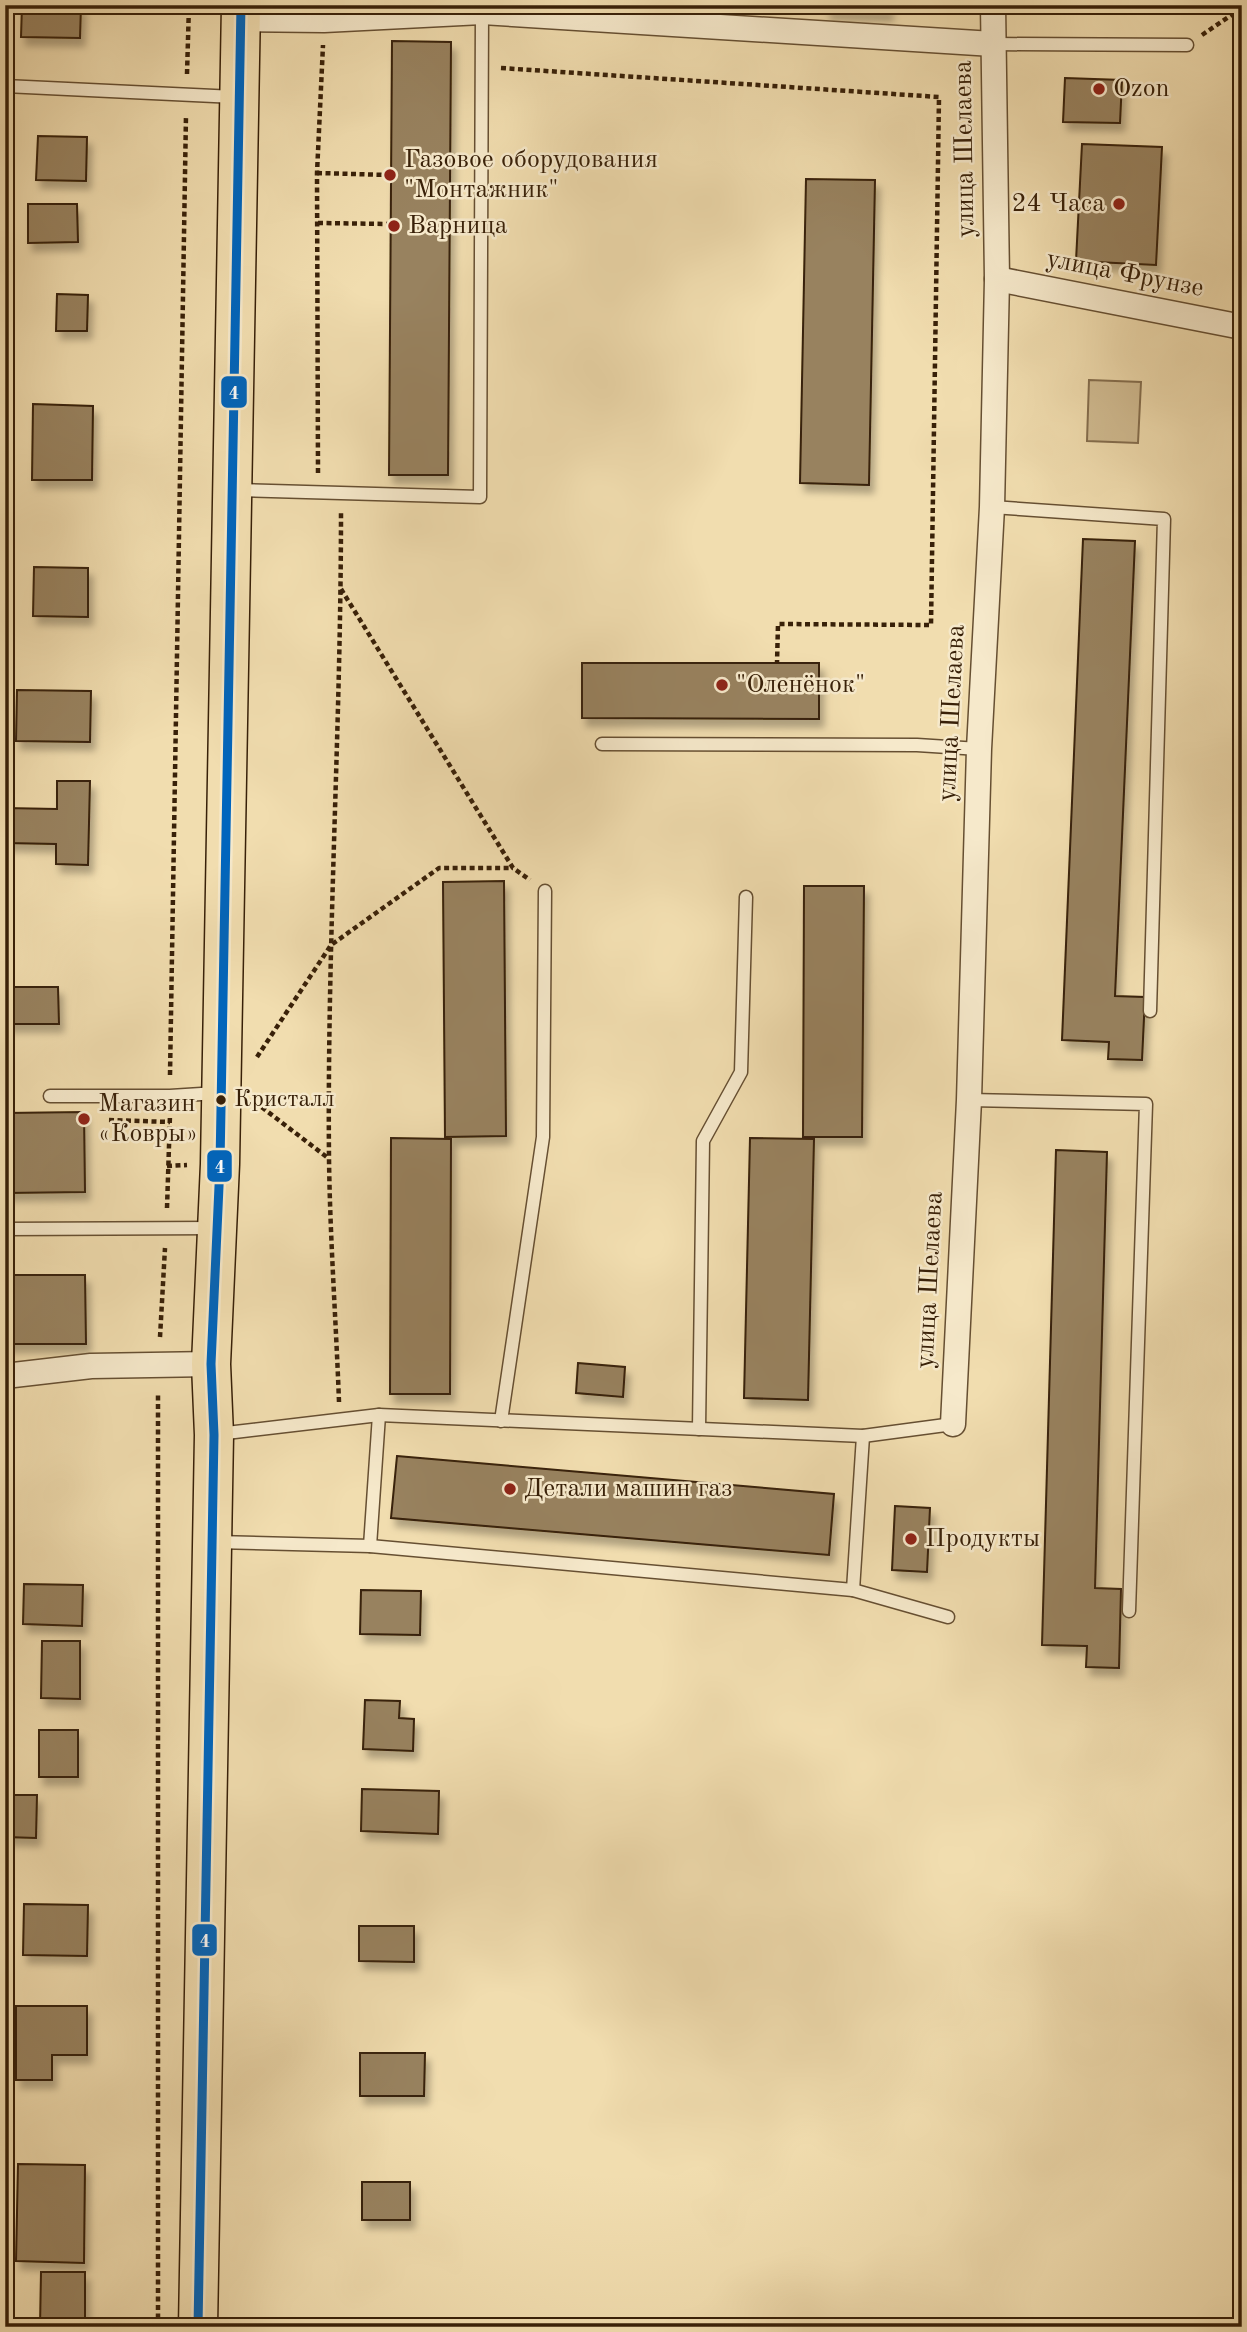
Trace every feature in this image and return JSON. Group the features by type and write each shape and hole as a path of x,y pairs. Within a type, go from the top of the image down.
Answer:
{"main road":[{"path":"198,2327 214,1435 211,1364 221,1093 241,12"}],"street":[{"name":"улица Шелаева","path":"953,1424 970,1100 979,749 992,507 997,279 993,5"},
{"path":"241,12 324,20 515,10 993,44"},
{"name":"улица Фрунзе","path":"997,279 1242,327"},
{"path":"5,1376 92,1366 211,1364"}],"lane":[{"path":"231,490 480,497 482,12"},
{"path":"993,44 1187,45"},
{"path":"5,86 239,97"},
{"path":"992,507 1164,519 1150,1011"},
{"path":"602,744 917,745 979,749"},
{"path":"501,1420 543,1137 545,891"},
{"path":"699,1429 703,1141 741,1072 746,897"},
{"path":"50,1096 170,1096 221,1093"},
{"path":"970,1100 1146,1104 1129,1611"},
{"path":"5,1229 217,1228"},
{"path":"370,1546 379,1415"},
{"path":"214,1435 379,1415 863,1436 953,1424"},
{"path":"853,1590 863,1436"},
{"path":"212,1542 370,1546 853,1590 948,1617"}],"path":[{"path":"158,2327 158,1365 167,1229 170,1122 189,5"},
{"path":"1187,45 1242,8"},
{"path":"318,492 317,173 324,20"},
{"path":"482,67 939,97 931,625 778,624 778,663"},
{"path":"317,173 390,175"},
{"path":"318,223 390,224"},
{"path":"340,1421 329,1159 341,493"},
{"path":"341,589 513,868 545,891"},
{"path":"253,1062 331,945 439,867 513,868"},
{"path":"254,1115 254,1102 329,1159"},
{"path":"96,1120 170,1122"}],"shaded area":[{"path":"1089,380 1141,382 1138,443 1087,441"}],"building":[{"path":"22,5 81,5 80,38 21,37"},
{"path":"826,5 889,5 888,13 826,11"},
{"path":"392,41 451,42 448,475 389,475"},
{"path":"1065,78 1122,80 1120,123 1063,122"},
{"path":"38,136 87,137 86,181 36,180"},
{"name":"24 Часа","path":"1082,144 1162,147 1156,265 1076,261"},
{"path":"806,179 875,180 869,485 800,483"},
{"path":"28,204 77,204 78,242 28,243"},
{"path":"57,294 88,295 87,331 56,331"},
{"path":"33,404 93,406 92,480 32,480"},
{"path":"1083,539 1135,541 1115,996 1145,997 1142,1060 1108,1059 1109,1042 1062,1040"},
{"path":"34,567 88,568 88,617 33,616"},
{"path":"582,663 819,663 819,719 582,718"},
{"path":"17,690 91,691 90,742 16,741"},
{"path":"57,781 90,781 88,865 56,864 56,844 5,843 5,808 57,809"},
{"path":"504,881 506,1136 445,1137 443,882"},
{"path":"804,886 864,886 862,1137 803,1137"},
{"path":"6,987 58,987 59,1024 6,1024"},
{"path":"84,1112 85,1192 5,1193 5,1113"},
{"path":"391,1138 451,1139 450,1394 390,1394"},
{"path":"750,1138 814,1139 808,1400 744,1398"},
{"path":"1056,1150 1107,1152 1095,1588 1121,1589 1119,1668 1086,1667 1087,1646 1042,1645"},
{"path":"5,1275 85,1275 86,1344 5,1344"},
{"path":"578,1363 625,1367 623,1397 576,1393"},
{"path":"397,1456 834,1494 829,1555 391,1518"},
{"name":"Продукты","path":"895,1506 930,1508 927,1572 892,1570"},
{"path":"24,1584 83,1585 82,1626 23,1624"},
{"path":"361,1590 421,1591 420,1635 360,1634"},
{"path":"42,1641 80,1641 80,1699 41,1698"},
{"path":"365,1700 400,1701 399,1718 414,1719 413,1751 363,1749"},
{"path":"39,1730 78,1730 78,1777 39,1777"},
{"path":"362,1789 439,1791 438,1834 361,1831"},
{"path":"5,1795 37,1795 36,1838 5,1837"},
{"path":"24,1904 88,1905 87,1956 23,1955"},
{"path":"359,1926 414,1926 414,1962 359,1961"},
{"path":"16,2006 87,2006 87,2055 52,2055 52,2080 16,2080"},
{"path":"360,2053 425,2053 424,2096 360,2096"},
{"path":"18,2164 85,2165 84,2263 16,2261"},
{"path":"362,2182 410,2182 410,2220 362,2220"},
{"path":"41,2272 85,2272 85,2327 40,2327"},
{"path":"421,2319 422,2327 363,2327 363,2320"}],"transit line":[{"name":"4","path":"198,2327 214,1435 211,1364 220,1164 241,5"}],"place":[{"name":"Ozon","path":"1099,89"},
{"name":"Газовое оборудования \"Монтажник\"","path":"390,175"},
{"name":"24 Часа","path":"1119,204"},
{"name":"Варница","path":"394,226"},
{"name":"\"Оленёнок\"","path":"722,685"},
{"name":"Кристалл","path":"221,1100"},
{"name":"Магазин «Ковры»","path":"84,1119"},
{"name":"Детали машин газ","path":"510,1489"},
{"name":"Продукты","path":"911,1539"}]}
